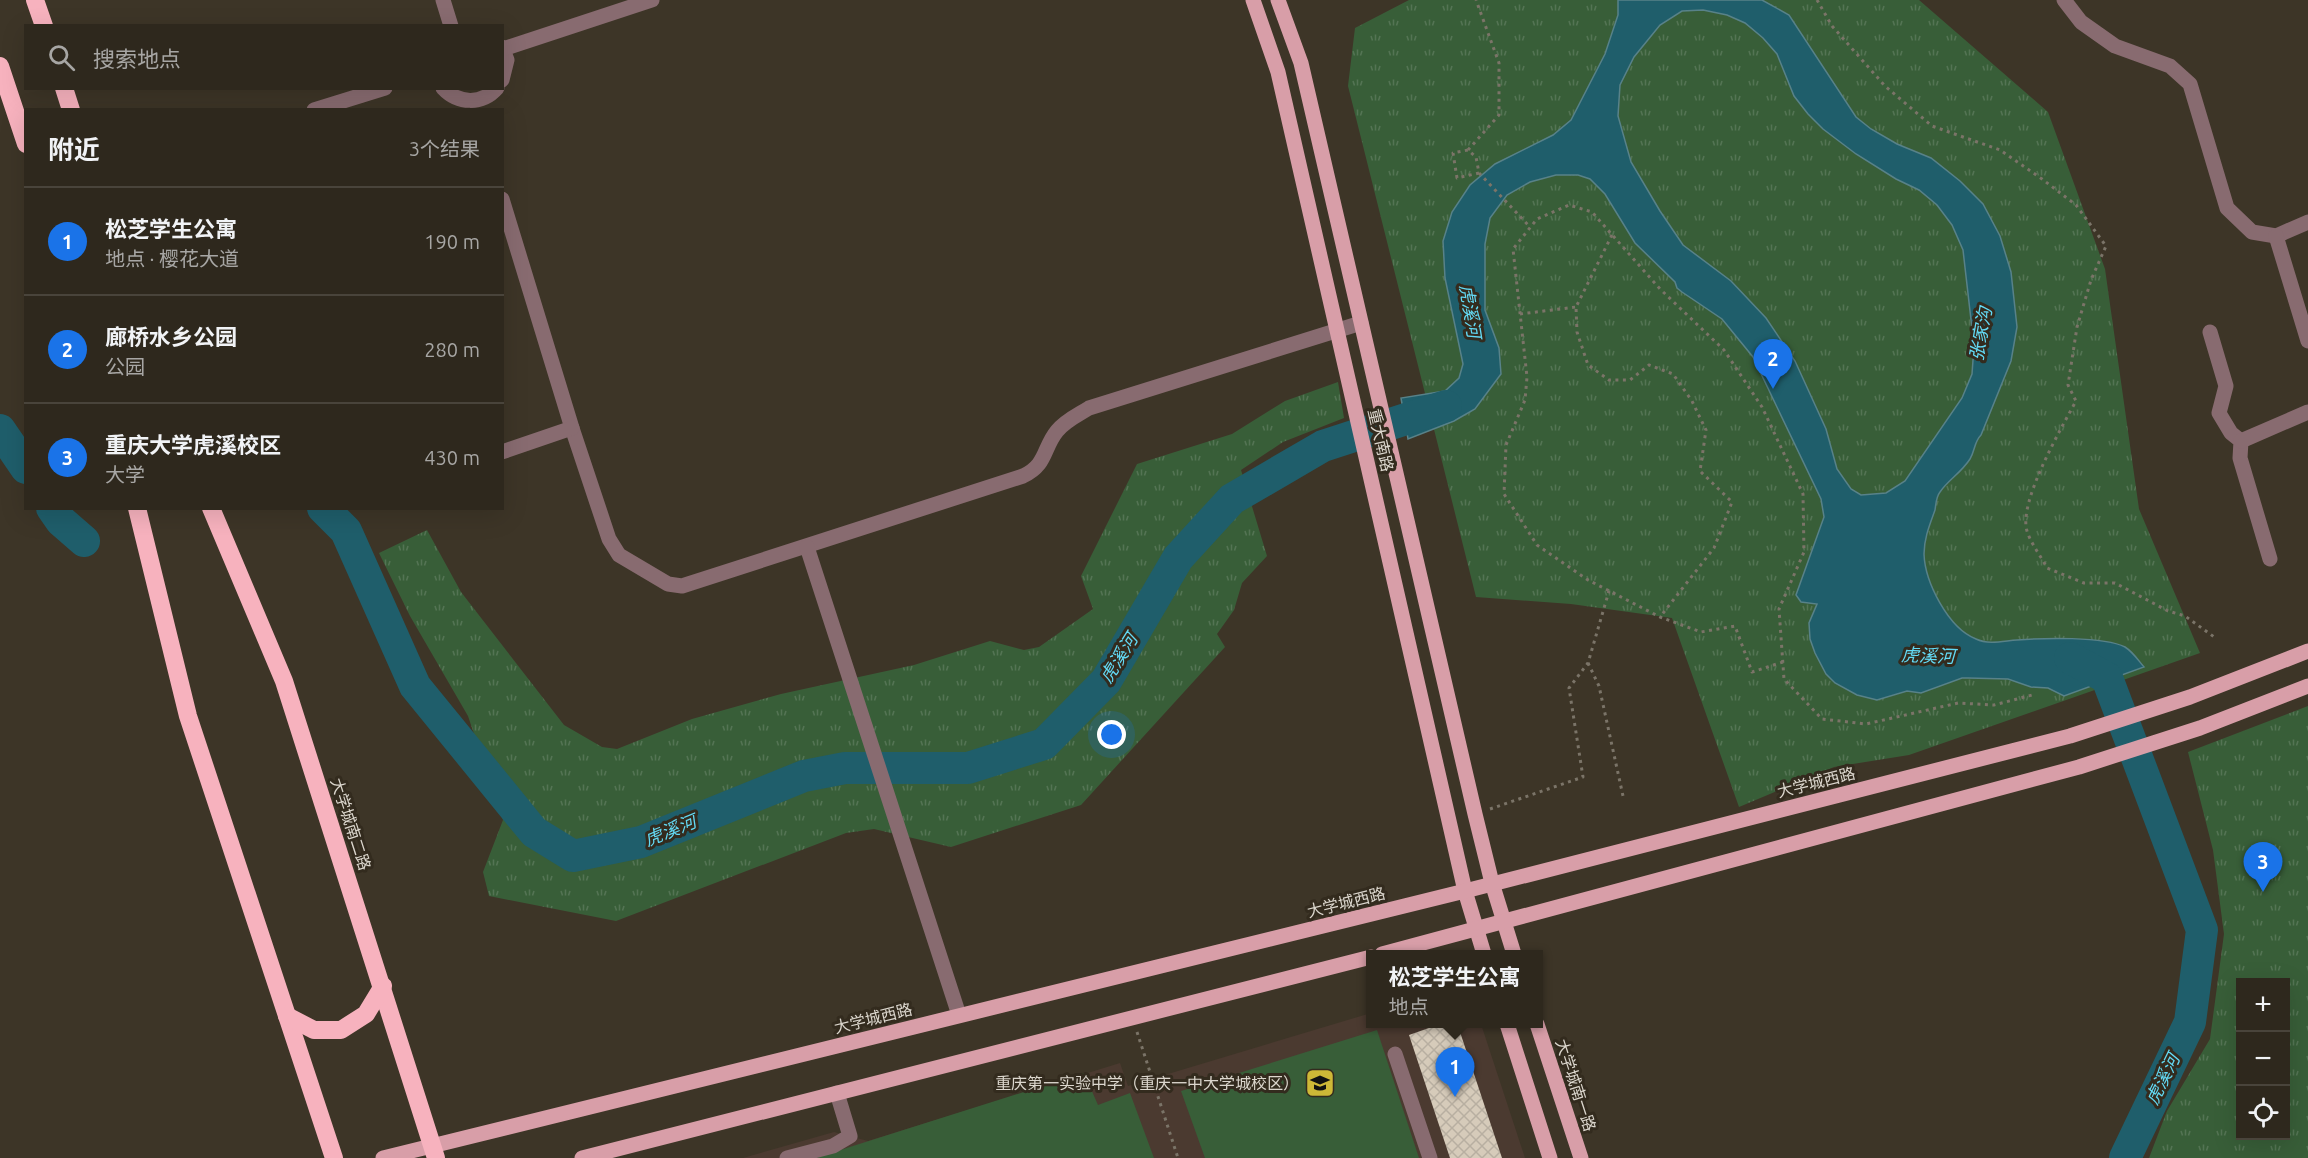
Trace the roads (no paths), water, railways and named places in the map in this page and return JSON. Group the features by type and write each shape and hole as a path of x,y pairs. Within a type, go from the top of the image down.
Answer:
{"highway":[{"path":"35,0 43,24"},
{"path":"0,66 24,138"},
{"path":"65,90 70,108"},
{"path":"137,510 188,716 334,1158"},
{"name":"大学城南二路","path":"212,510 285,681 434,1152"},
{"path":"287,1016 314,1030 341,1030 366,1014 382,986"}],"main road":[{"name":"重大南路","path":"1252,0 1278,72 1465,891"},
{"name":"重大南路","path":"1278,0 1301,63 1492,884"},
{"name":"大学城西路","path":"382,1158 434,1152 959,1015 1465,891 2070,736 2190,697 2308,651"},
{"path":"1398,950 2079,767 2200,728 2308,686"},
{"path":"1492,884 1513,950"},
{"path":"1465,891 1484,950"},
{"path":"582,1158 1366,958"},
{"path":"1509,1028 1550,1158"},
{"name":"大学城南一路","path":"1539,1028 1581,1158"}],"street":[{"path":"443,0 450,24"},
{"path":"504,48 652,0"},
{"path":"2064,0 2081,22 2115,46 2170,66 2190,84 2227,208 2252,232 2276,236 2308,222"},
{"path":"504,51 507,60 504,72"},
{"path":"320,108 379,90"},
{"path":"445,90 448,94 474,105 494,90"},
{"path":"504,206 572,428 609,539 619,555 668,584 682,586 1029,473 1035,470 1045,456 1056,432 1069,420 1089,408 1361,323"},
{"path":"2276,236 2308,341"},
{"path":"2210,332 2226,386 2219,414 2231,433 2241,441"},
{"path":"2241,441 2308,412"},
{"path":"504,451 572,428"},
{"path":"2241,441 2240,458 2270,560"},
{"path":"807,547 959,1015"},
{"path":"1395,1054 1430,1158"},
{"path":"787,1158 833,1146 850,1136 837,1093"}],"water":[{"name":"张家沟","path":"1618,0 1762,0 1789,15 1856,117 1897,144 1931,158 1960,181 1983,204 2000,236 2011,272 2017,327 2011,361 1972,456 1938,496 1924,548 1925,565 1929,578 1948,615 1956,625 1976,639 1991,642 2056,638 2115,643 2125,647 2144,667 2064,696 2048,688 2031,687 2008,679 1962,678 1921,693 1907,691 1877,700 1857,695 1835,683 1826,674 1810,639 1809,623 1817,604 1801,602 1796,595 1824,517 1821,499 1753,357 1722,319 1677,288 1675,282 1635,243 1605,194 1590,179 1578,175 1556,175 1530,182 1507,195 1490,218 1485,244 1485,310 1499,348 1501,374 1475,409 1454,421 1408,439 1401,398 1445,391 1459,378 1463,364 1445,278 1443,241 1452,212 1470,185 1495,164 1553,135 1571,120 1605,54 1618,15","holes":["1703,10 1727,15 1745,23 1777,54 1794,96 1823,129 1856,154 1896,179 1919,190 1937,205 1952,225 1963,250 1974,346 1972,374 1962,398 1905,481 1886,493 1861,495 1851,489 1837,469 1826,429 1795,361 1766,318 1731,281 1683,245 1631,162 1618,116 1620,85 1634,57 1660,25 1682,11"]}],"waterway":[{"name":"虎溪河","path":"325,510 346,531 415,686 534,832 573,856 641,842 804,776 845,768 968,768 1044,744 1106,681 1178,558 1232,499 1323,446 1446,406"},
{"name":"虎溪河","path":"0,430 24,465"},
{"name":"虎溪河","path":"53,510 61,521 84,541"},
{"name":"虎溪河","path":"2070,658 2107,678 2202,930 2190,1022 2125,1158"}],"place":[{"name":"廊桥水乡公园","path":"1773,389"},
{"name":"重庆大学虎溪校区","path":"2263,892"},
{"name":"重庆第一实验中学（重庆一中大学城校区）","path":"1320,1083"},
{"name":"松芝学生公寓","path":"1455,1097"}]}
